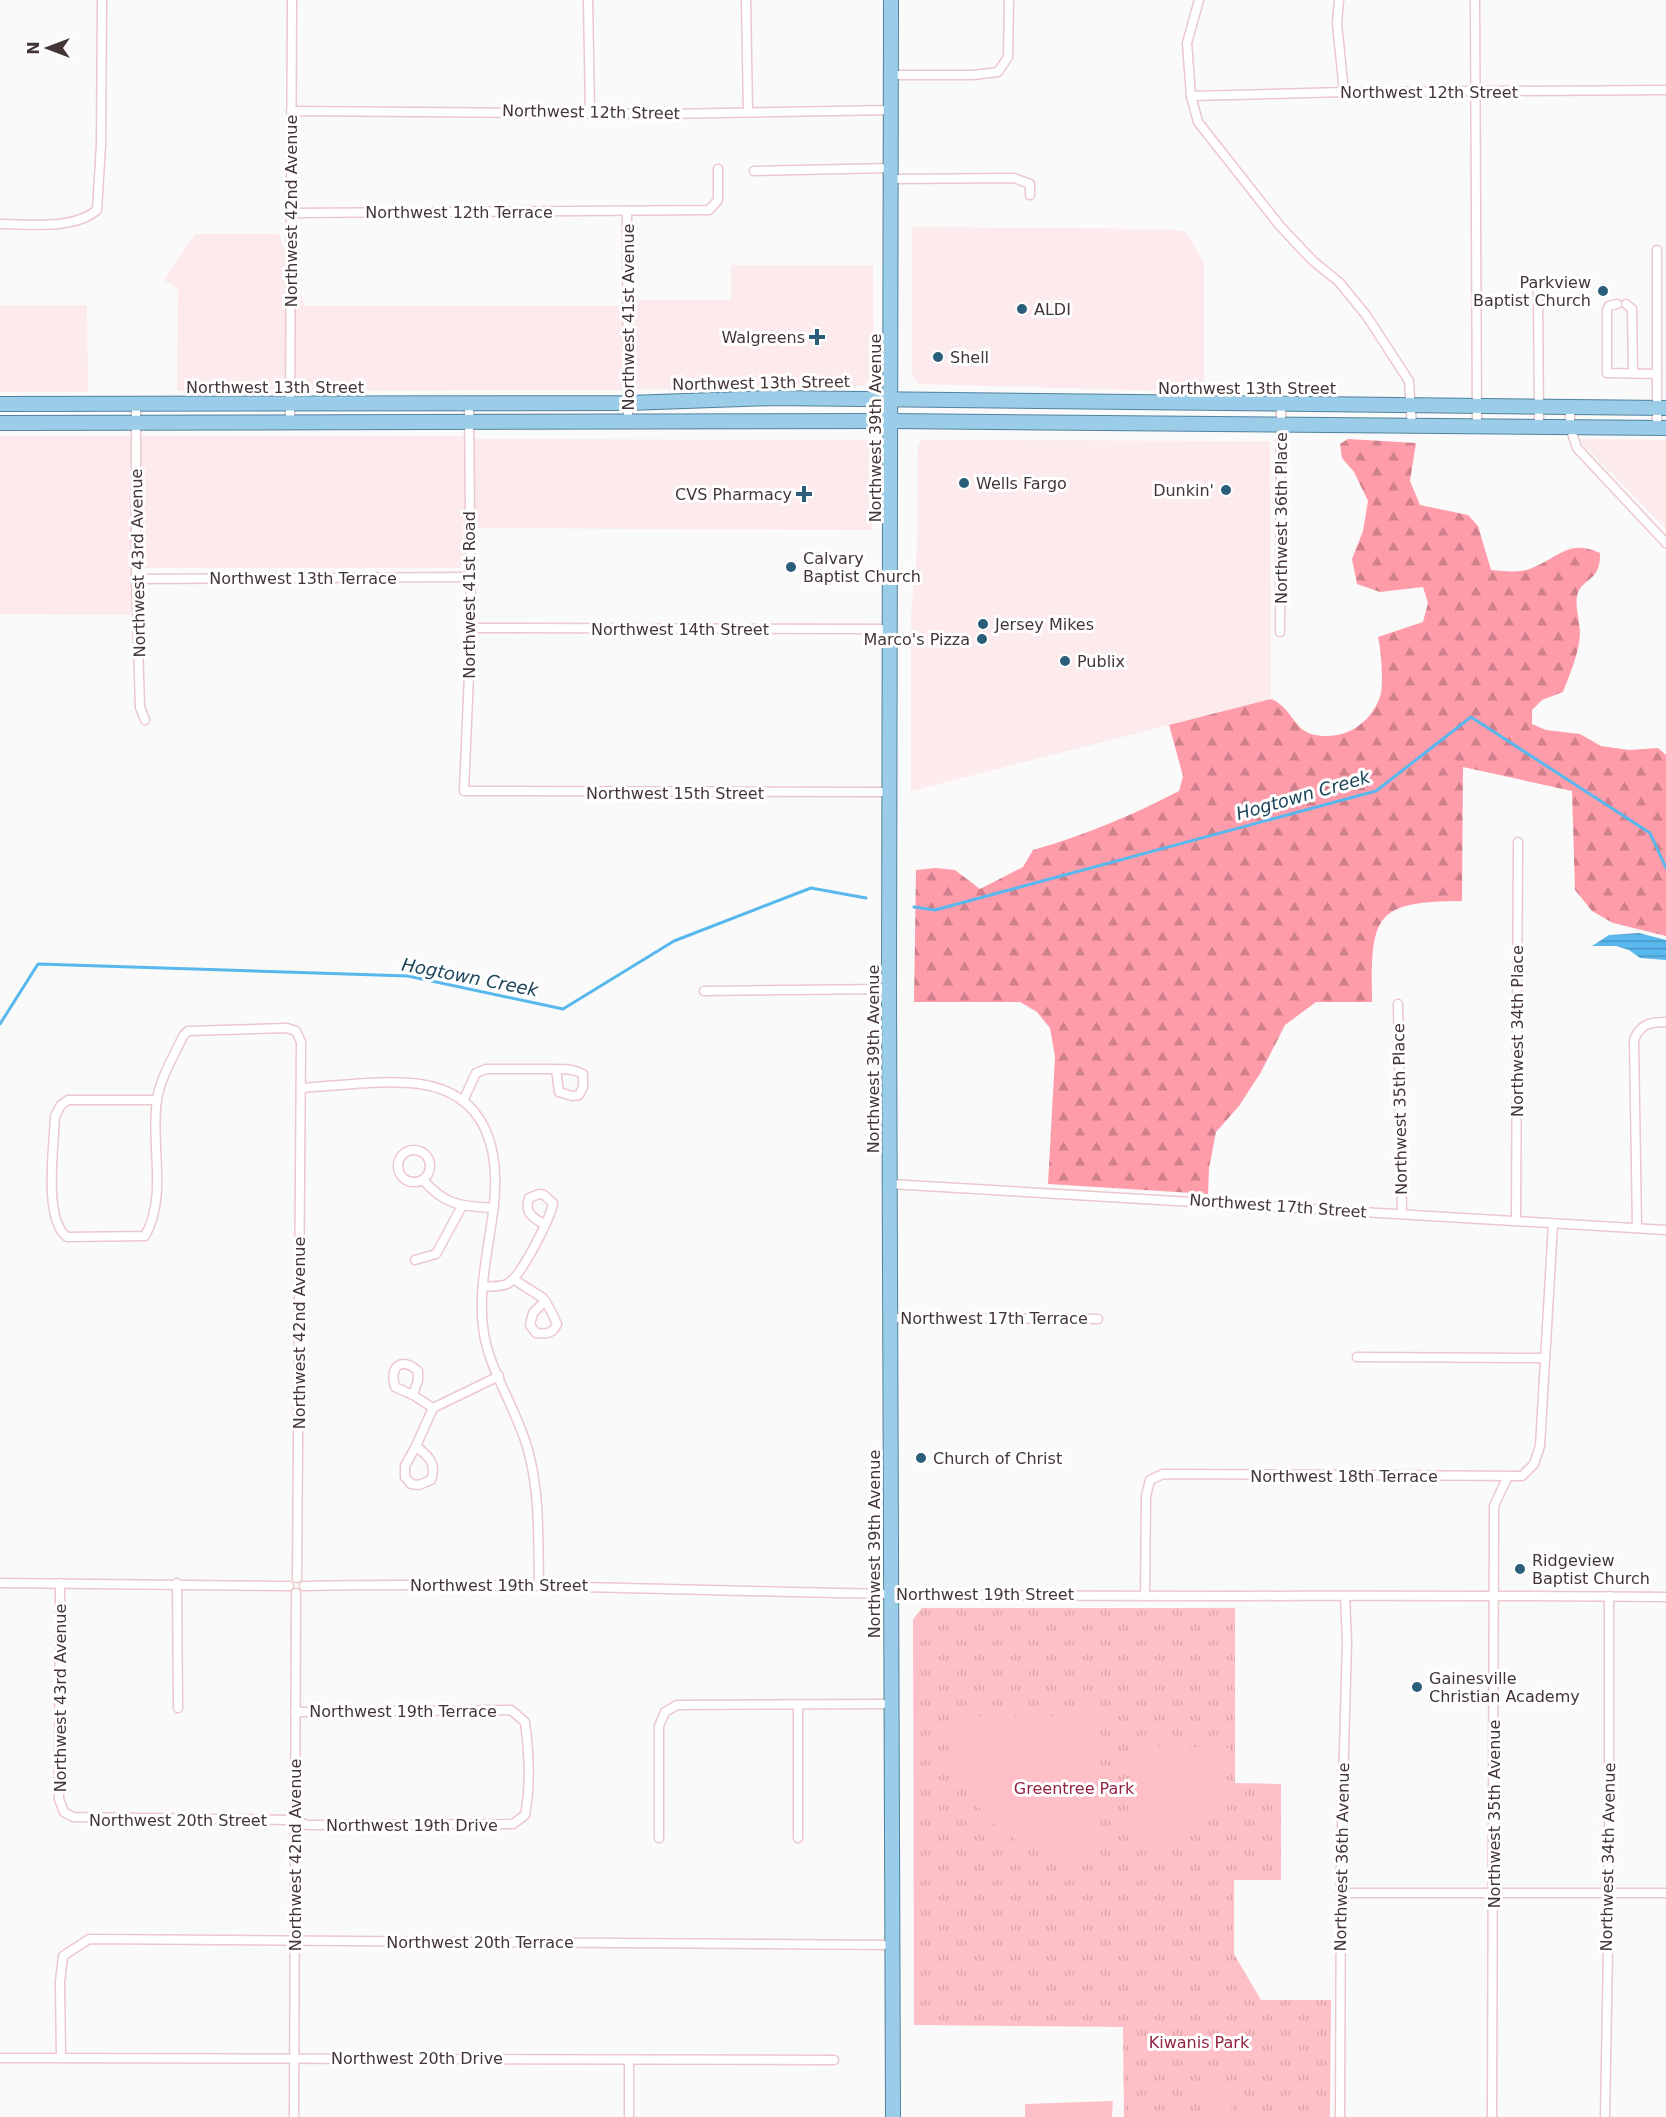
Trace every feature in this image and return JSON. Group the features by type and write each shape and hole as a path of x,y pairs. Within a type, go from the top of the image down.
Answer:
{"main road":[{"name":"Northwest 39th Avenue","path":"891,0 892,400 889,989 893,2117"},
{"name":"Northwest 13th Street","path":"0,404 628,403 773,398 1662,408"},
{"path":"0,423 891,421 1661,428"}],"street":[{"path":"0,224 63,222 88,218 98,210 102,0"},
{"name":"Northwest 42nd Avenue","path":"290,423 292,0"},
{"path":"588,0 590,112"},
{"path":"747,0 748,112"},
{"path":"891,75 973,75 998,72 1008,57 1009,0"},
{"path":"1199,0 1187,43 1191,96 1198,122 1249,189 1313,261 1339,282 1366,315 1408,381 1412,406 1412,427"},
{"path":"1339,0 1337,23 1344,92"},
{"path":"1475,0 1477,427"},
{"name":"Northwest 12th Street","path":"1191,96 1344,92 1666,90"},
{"name":"Northwest 12th Street","path":"291,111 891,110"},
{"name":"Northwest 12th Terrace","path":"290,213 709,210 718,200 718,169"},
{"path":"754,171 1014,178 1030,184 1030,195"},
{"name":"Northwest 41st Avenue","path":"627,212 628,422"},
{"path":"1657,250 1657,374 1662,408 1661,428"},
{"path":"1538,291 1539,427"},
{"path":"1633,373 1632,309 1622,304 1609,306 1607,310 1607,373 1657,374"},
{"name":"Northwest 41st Road","path":"464,788 471,628 469,403"},
{"name":"Northwest 43rd Avenue","path":"136,405 136,579 140,708 145,720"},
{"name":"Northwest 36th Place","path":"1280,632 1281,405"},
{"path":"1570,407 1570,428 1578,448 1666,543"},
{"name":"Northwest 13th Terrace","path":"136,579 470,577"},
{"name":"Northwest 14th Street","path":"471,628 890,629"},
{"name":"Northwest 15th Street","path":"464,788 464,791 489,792 890,792"},
{"name":"Northwest 34th Place","path":"1516,1221 1518,842"},
{"path":"704,991 889,989"},
{"name":"Northwest 35th Place","path":"1398,1004 1402,1214"},
{"path":"1637,1228 1632,1054 1634,1040 1641,1028 1648,1023 1666,1022"},
{"name":"Northwest 42nd Avenue","path":"157,1100 183,1036 188,1030 287,1028 296,1031 301,1042 297,1578"},
{"path":"463,1101 476,1073 486,1069 556,1069"},
{"path":"301,1088 418,1084 437,1088 463,1101 481,1121 489,1135 495,1157 494,1208 483,1287 484,1335 529,1453 536,1492 539,1585"},
{"path":"68,1100 157,1100 156,1199 154,1221 145,1236 137,1238 67,1237 58,1230 53,1212 55,1116 61,1105 68,1100"},
{"path":"423,1180 435,1194 462,1206 494,1208"},
{"name":"Northwest 17th Street","path":"890,1184 1666,1230"},
{"path":"415,1260 436,1254 462,1206"},
{"path":"1358,1357 1543,1358 1553,1224"},
{"path":"483,1287 506,1285 513,1279 545,1225"},
{"path":"513,1279 545,1301"},
{"name":"Northwest 17th Terrace","path":"890,1317 1098,1319"},
{"name":"Northwest 18th Terrace","path":"1145,1596 1146,1496 1150,1480 1164,1474 1507,1478 1522,1476 1534,1464 1540,1446 1543,1358"},
{"path":"416,1446 432,1460 434,1471 431,1480 420,1485 411,1484 405,1477 405,1466 434,1408 499,1376"},
{"path":"413,1395 434,1408"},
{"name":"Northwest 35th Avenue","path":"1492,2117 1494,1506 1507,1478"},
{"path":"297,1578 304,1586 302,1591 297,1593 291,1591 289,1586 291,1581 297,1578"},
{"path":"0,1583 177,1583 289,1586"},
{"name":"Northwest 43rd Avenue","path":"60,1583 59,1799 64,1812"},
{"path":"177,1583 178,1708"},
{"name":"Northwest 19th Street","path":"304,1586 539,1585 891,1594 1666,1597"},
{"name":"Northwest 42nd Avenue","path":"294,2117 297,1593"},
{"name":"Northwest 34th Avenue","path":"1605,2117 1609,1893 1609,1596"},
{"name":"Northwest 36th Avenue","path":"1340,2117 1341,1893 1347,1641 1345,1597"},
{"path":"659,1838 659,1726 665,1713 677,1705 891,1704"},
{"path":"798,1705 798,1838"},
{"name":"Northwest 19th Terrace","path":"295,1712 511,1710 525,1722 528,1776"},
{"name":"Northwest 19th Drive","path":"294,1820 307,1825 513,1824 525,1815 528,1776"},
{"name":"Northwest 20th Street","path":"64,1812 83,1819 294,1820"},
{"path":"1341,1893 1666,1893"},
{"name":"Northwest 20th Terrace","path":"61,2057 60,1982 63,1956 71,1948 89,1939 892,1945"},
{"name":"Northwest 20th Drive","path":"0,2058 834,2060"},
{"path":"629,2060 629,2117"}],"shaded area":[{"path":"912,227 1166,229 1186,232 1204,263 1204,392 918,384 912,373"},
{"path":"195,234 279,234 305,306 618,306 636,300 731,300 731,265 873,265 874,374 871,381 862,386 617,390 177,391 178,289 164,280"},
{"path":"0,305 87,305 88,392 0,392"},
{"path":"0,436 459,436 477,439 872,440 872,530 478,528 460,568 142,568 130,615 0,614"},
{"path":"1578,439 1666,440 1666,529"},
{"path":"921,440 1270,441 1271,699 911,791 911,615 917,549 918,447"}],"green space":[{"path":"1348,439 1416,443 1410,481 1420,505 1468,515 1478,526 1491,570 1524,571 1573,548 1590,549 1600,553 1597,570 1582,585 1577,596 1580,629 1578,649 1563,692 1542,700 1532,710 1532,724 1546,730 1580,734 1601,746 1629,750 1658,748 1666,755 1666,936 1613,923 1592,911 1575,890 1572,791 1463,767 1462,901 1410,905 1394,911 1383,920 1373,950 1372,1002 1316,1002 1285,1025 1261,1072 1239,1106 1216,1132 1209,1168 1208,1194 1048,1184 1055,1057 1050,1028 1037,1012 1020,1002 914,1002 916,870 936,868 955,870 980,889 1023,867 1033,850 1108,824 1179,791 1183,776 1169,725 1271,699 1283,707 1300,727 1311,734 1333,736 1362,724 1380,697 1382,667 1378,637 1423,622 1428,603 1423,587 1380,592 1357,584 1352,559 1363,531 1368,501 1354,472 1342,458 1340,444"},
{"name":"Greentree Park","path":"922,1608 1235,1608 1235,1783 1281,1784 1281,1880 1234,1880 1234,1954 1261,2000 1331,2000 1330,2117 1124,2117 1123,2027 914,2025 913,1619"},
{"path":"1092,1711 1098,1717 1094,1755 1095,1863 1064,1859 1036,1850 1012,1837 991,1821 973,1800 961,1776 953,1748 950,1716 1052,1716"},
{"path":"1135,1745 1229,1748 1222,1788 1214,1805 1203,1819 1189,1830 1173,1838 1154,1844 1133,1846 1129,1831 1129,1752"},
{"path":"1231,2081 1232,2117 1203,2117 1202,2082"},
{"path":"1113,2101 1112,2117 1025,2117 1025,2104"}],"water":[{"path":"1639,933 1666,940 1666,960 1640,958 1629,950 1616,946 1592,946 1609,935"}],"waterway":[{"name":"Hogtown Creek","path":"914,907 935,910 1376,791 1471,717 1650,833 1666,868"},
{"name":"Hogtown Creek","path":"0,1024 38,964 408,976 563,1009 674,941 811,888 866,898"}],"place":[{"name":"Parkview Baptist Church","path":"1603,291"},
{"name":"ALDI","path":"1022,309"},
{"name":"Walgreens","path":"817,337"},
{"name":"Shell","path":"938,357"},
{"name":"Wells Fargo","path":"964,483"},
{"name":"Dunkin'","path":"1226,490"},
{"name":"CVS Pharmacy","path":"804,494"},
{"name":"Calvary Baptist Church","path":"791,567"},
{"name":"Jersey Mikes","path":"983,624"},
{"name":"Marco's Pizza","path":"982,639"},
{"name":"Publix","path":"1065,661"},
{"name":"Church of Christ","path":"921,1458"},
{"name":"Ridgeview Baptist Church","path":"1520,1569"},
{"name":"Gainesville Christian Academy","path":"1417,1687"}],"park label":[{"name":"Kiwanis Park","path":"1199,2042"}]}
